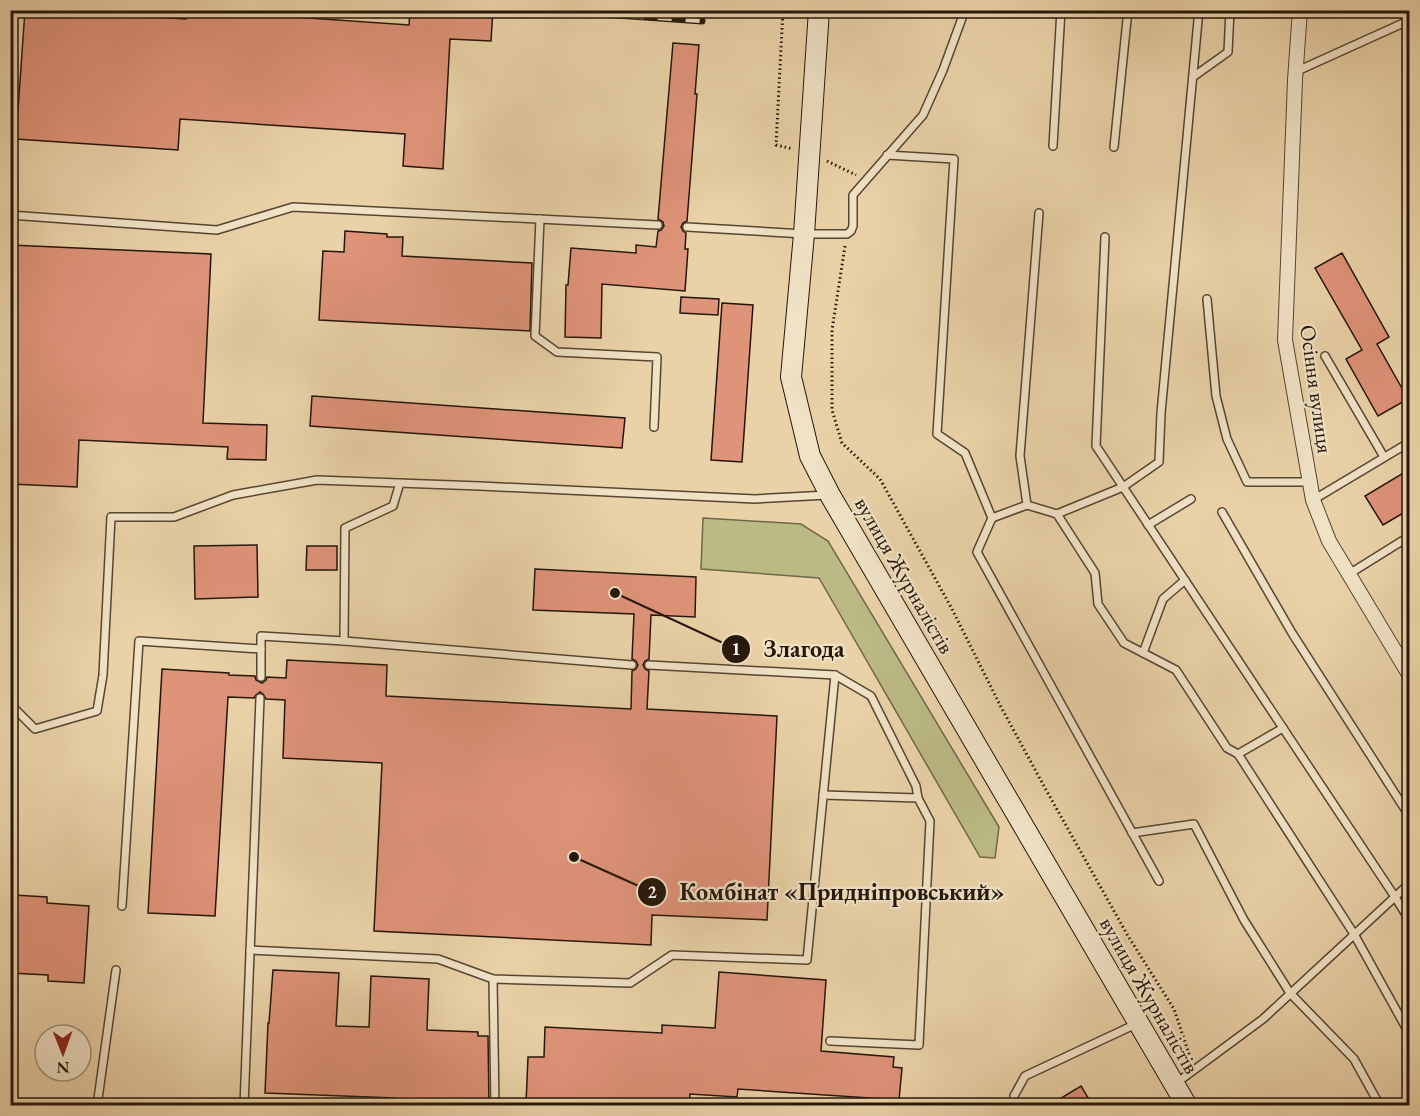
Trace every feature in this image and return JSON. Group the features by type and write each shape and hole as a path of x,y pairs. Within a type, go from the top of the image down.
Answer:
{"street":[{"name":"вулиця Журналістів","path":"819,10 792,377 810,456 830,495 1187,1106"},
{"name":"Осіння вулиця","path":"1300,10 1295,72 1286,340 1313,500 1329,541 1408,670"}],"lane":[{"path":"687,226 804,234 847,234 851,231 853,195 923,115 943,70 965,10"},
{"path":"1053,146 1062,10"},
{"path":"1114,147 1128,10"},
{"path":"1159,882 977,552 992,518 1028,505 1057,514 1123,487 1159,462 1161,413 1199,10"},
{"path":"1193,77 1228,52 1230,10"},
{"path":"1295,72 1410,20"},
{"path":"887,155 954,159 937,434 965,453 992,518"},
{"path":"10,214 217,230 293,207 658,225"},
{"path":"1028,505 1020,456 1039,213"},
{"path":"540,219 535,336 557,352 657,357 654,427"},
{"path":"1105,237 1096,447 1410,921"},
{"path":"1208,299 1216,396 1227,439 1247,482 1310,482"},
{"path":"1325,356 1384,457"},
{"path":"1313,500 1410,442"},
{"path":"10,704 35,729 97,711 103,675 111,517 174,517 233,495 317,480 755,499 830,495"},
{"path":"344,641 345,528 393,506 400,483"},
{"path":"1148,525 1191,499"},
{"path":"1222,512 1292,633 1410,817"},
{"path":"1057,514 1095,573 1098,604 1124,643 1176,670 1227,748 1238,754 1354,934 1410,1035"},
{"path":"1348,574 1410,536"},
{"path":"1143,652 1163,599 1185,580"},
{"path":"261,677 261,636 632,665"},
{"path":"122,906 140,641 261,649"},
{"path":"649,665 835,675 871,696 916,786 918,798 930,822 920,1045 830,1041"},
{"path":"250,950 438,959 493,979 630,983 672,955 807,960 835,675"},
{"path":"244,1106 260,698"},
{"path":"1238,754 1282,728"},
{"path":"823,795 918,798"},
{"path":"1132,833 1194,824 1244,920 1290,993 1354,1059 1380,1106"},
{"path":"1175,1084 1263,1019 1410,883"},
{"path":"97,1106 116,970"},
{"path":"493,979 495,1106"},
{"path":"1014,1106 1014,1096 1025,1076 1139,1023"}],"path":[{"path":"847,234 832,330 832,410 843,443 880,479 952,609 1045,788 1128,936 1174,1009 1194,1070"}],"shaded area":[{"path":"703,518 801,524 828,541 999,827 995,858 980,857 819,578 701,569"}],"building":[{"path":"25,10 85,10 85,13 186,19 187,10 191,10 409,25 410,10 493,10 491,41 450,39 443,169 403,166 405,134 180,119 178,150 16,139"},
{"path":"673,43 699,45 687,221 681,227 686,233 685,249 688,249 685,291 602,284 601,338 565,337 566,285 568,285 571,248 636,253 636,245 656,247 658,231 664,226 663,222 658,219"},
{"path":"345,231 403,237 402,256 532,263 530,331 319,320 323,251 344,252"},
{"path":"10,245 211,254 203,423 267,425 266,460 227,459 228,447 79,440 77,487 10,484"},
{"path":"1342,253 1389,337 1377,344 1408,399 1378,416 1346,359 1362,350 1315,268"},
{"path":"681,297 719,299 718,315 680,313"},
{"path":"722,303 753,305 742,462 711,460"},
{"path":"312,396 625,418 622,448 310,426"},
{"path":"1410,469 1410,509 1383,525 1365,496"},
{"path":"257,545 258,597 195,599 194,546"},
{"path":"307,546 337,546 337,570 306,570"},
{"path":"535,569 696,577 695,617 651,615 649,659 643,665 649,671 647,709 777,716 767,920 652,915 651,945 374,931 382,763 283,758 285,700 266,699 260,692 254,698 228,697 215,916 148,913 162,669 255,676 256,680 262,683 267,677 286,678 287,660 387,665 386,696 631,709 632,671 638,665 632,659 634,614 533,610"},
{"path":"13,895 47,897 47,903 89,906 84,983 48,981 48,975 10,973"},
{"path":"273,970 339,973 336,1026 369,1027 371,976 429,979 427,1030 478,1032 478,1036 488,1036 489,1106 394,1106 395,1098 265,1093"},
{"path":"719,972 826,980 821,1051 894,1057 893,1067 902,1068 899,1100 738,1089 737,1097 690,1094 689,1105 541,1106 541,1104 526,1103 528,1057 544,1057 545,1027 662,1033 662,1025 715,1028"},
{"path":"1081,1086 1093,1106 1048,1106"}],"railway":[{"path":"546,10 702,21"}],"place":[{"name":"Злагода","path":"615,593"},
{"name":"Комбінат «Придніпровський»","path":"574,857"}]}
